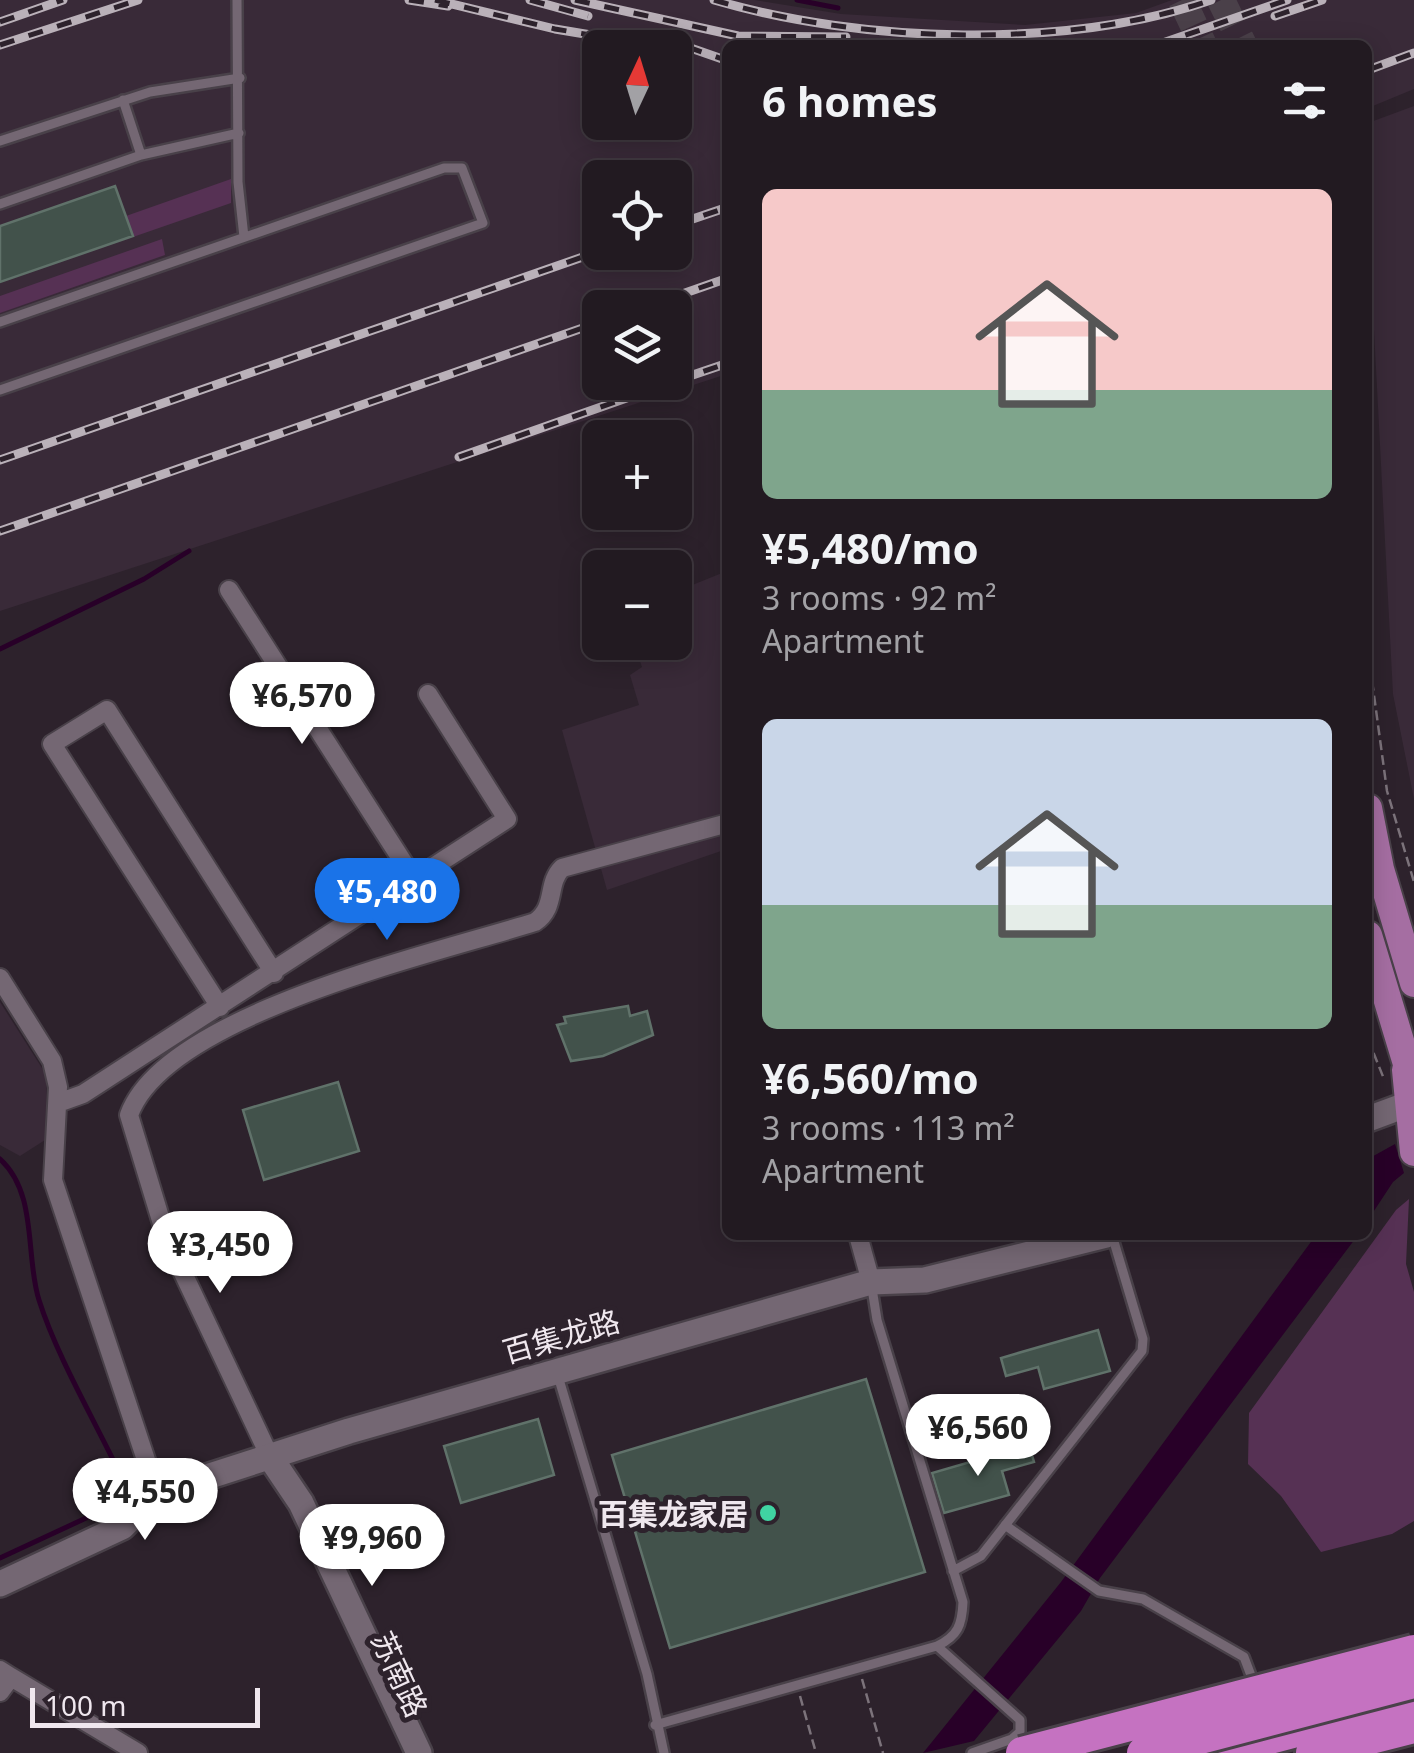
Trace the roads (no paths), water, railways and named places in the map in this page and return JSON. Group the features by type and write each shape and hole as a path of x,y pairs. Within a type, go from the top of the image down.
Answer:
{"highway":[{"path":"1022,1753 1414,1652"},
{"path":"1143,1753 1414,1682"},
{"path":"1213,1753 1414,1700"},
{"path":"1312,1753 1414,1726"},
{"path":"1368,1753 1414,1741"}],"main road":[{"path":"1372,828 1414,983"},
{"path":"1372,947 1403,1049 1413,1097 1414,1152"}],"street":[{"path":"230,590 414,879"},
{"path":"58,1103 83,1094 274,973 506,819 428,694"},
{"path":"220,1007 52,744 106,710 274,973"},
{"path":"0,1584 122,1527 157,1493 270,1457 166,1237 129,1115 140,1090 183,1056 260,1009 536,922 550,909 554,878 562,868 722,825"},
{"path":"0,978 52,1061 58,1103 51,1155 53,1180 157,1493"},
{"path":"1372,1117 1413,1097"},
{"path":"859,1240 871,1282"},
{"name":"百集龙路","path":"270,1457 871,1282 925,1280 1089,1240"},
{"name":"苏南路","path":"270,1457 286,1510 401,1753"},
{"name":"苏南路","path":"270,1457 301,1503 418,1753"},
{"path":"4,1680 138,1753"}],"lane":[{"path":"237,0 244,237"},
{"path":"0,141 122,100 240,78"},
{"path":"122,100 141,154"},
{"path":"0,204 141,154 238,133"},
{"path":"0,322 444,168 462,168 484,222 0,390"},
{"path":"953,1571 981,1556 1142,1351 1143,1339 1111,1240"},
{"path":"655,1725 937,1646 954,1638 962,1623 963,1602 876,1320 871,1282"},
{"path":"556,1371 647,1674 664,1753"},
{"path":"1004,1525 1099,1592 1143,1599 1244,1658 1275,1737"},
{"path":"937,1646 1012,1708 1020,1720 1020,1732 1012,1740 972,1753"}],"waterway":[{"path":"797,0 838,8"},
{"path":"0,649 144,579 189,551"},
{"path":"0,1159 20,1189 35,1283 47,1322 122,1478 99,1512 0,1558"}],"tunnel":[{"path":"1182,0 1201,40"},
{"path":"1221,0 1241,40"}],"railway":[{"path":"0,22 63,0"},
{"path":"0,45 138,0"},
{"path":"409,0 448,6"},
{"path":"435,0 582,34"},
{"path":"530,0 588,16"},
{"path":"575,0 738,36 846,37"},
{"path":"714,0 833,25 963,35 1093,27 1211,0"},
{"path":"1171,40 1287,0"},
{"path":"1275,16 1322,0"},
{"path":"692,48 722,59"},
{"path":"1372,69 1414,53"},
{"path":"692,219 722,209"},
{"path":"0,460 582,257"},
{"path":"692,291 722,280"},
{"path":"0,531 582,328"},
{"path":"692,375 722,365"},
{"path":"459,457 621,400"}],"place":[{"name":"百集龙家居","path":"768,1513"}]}
